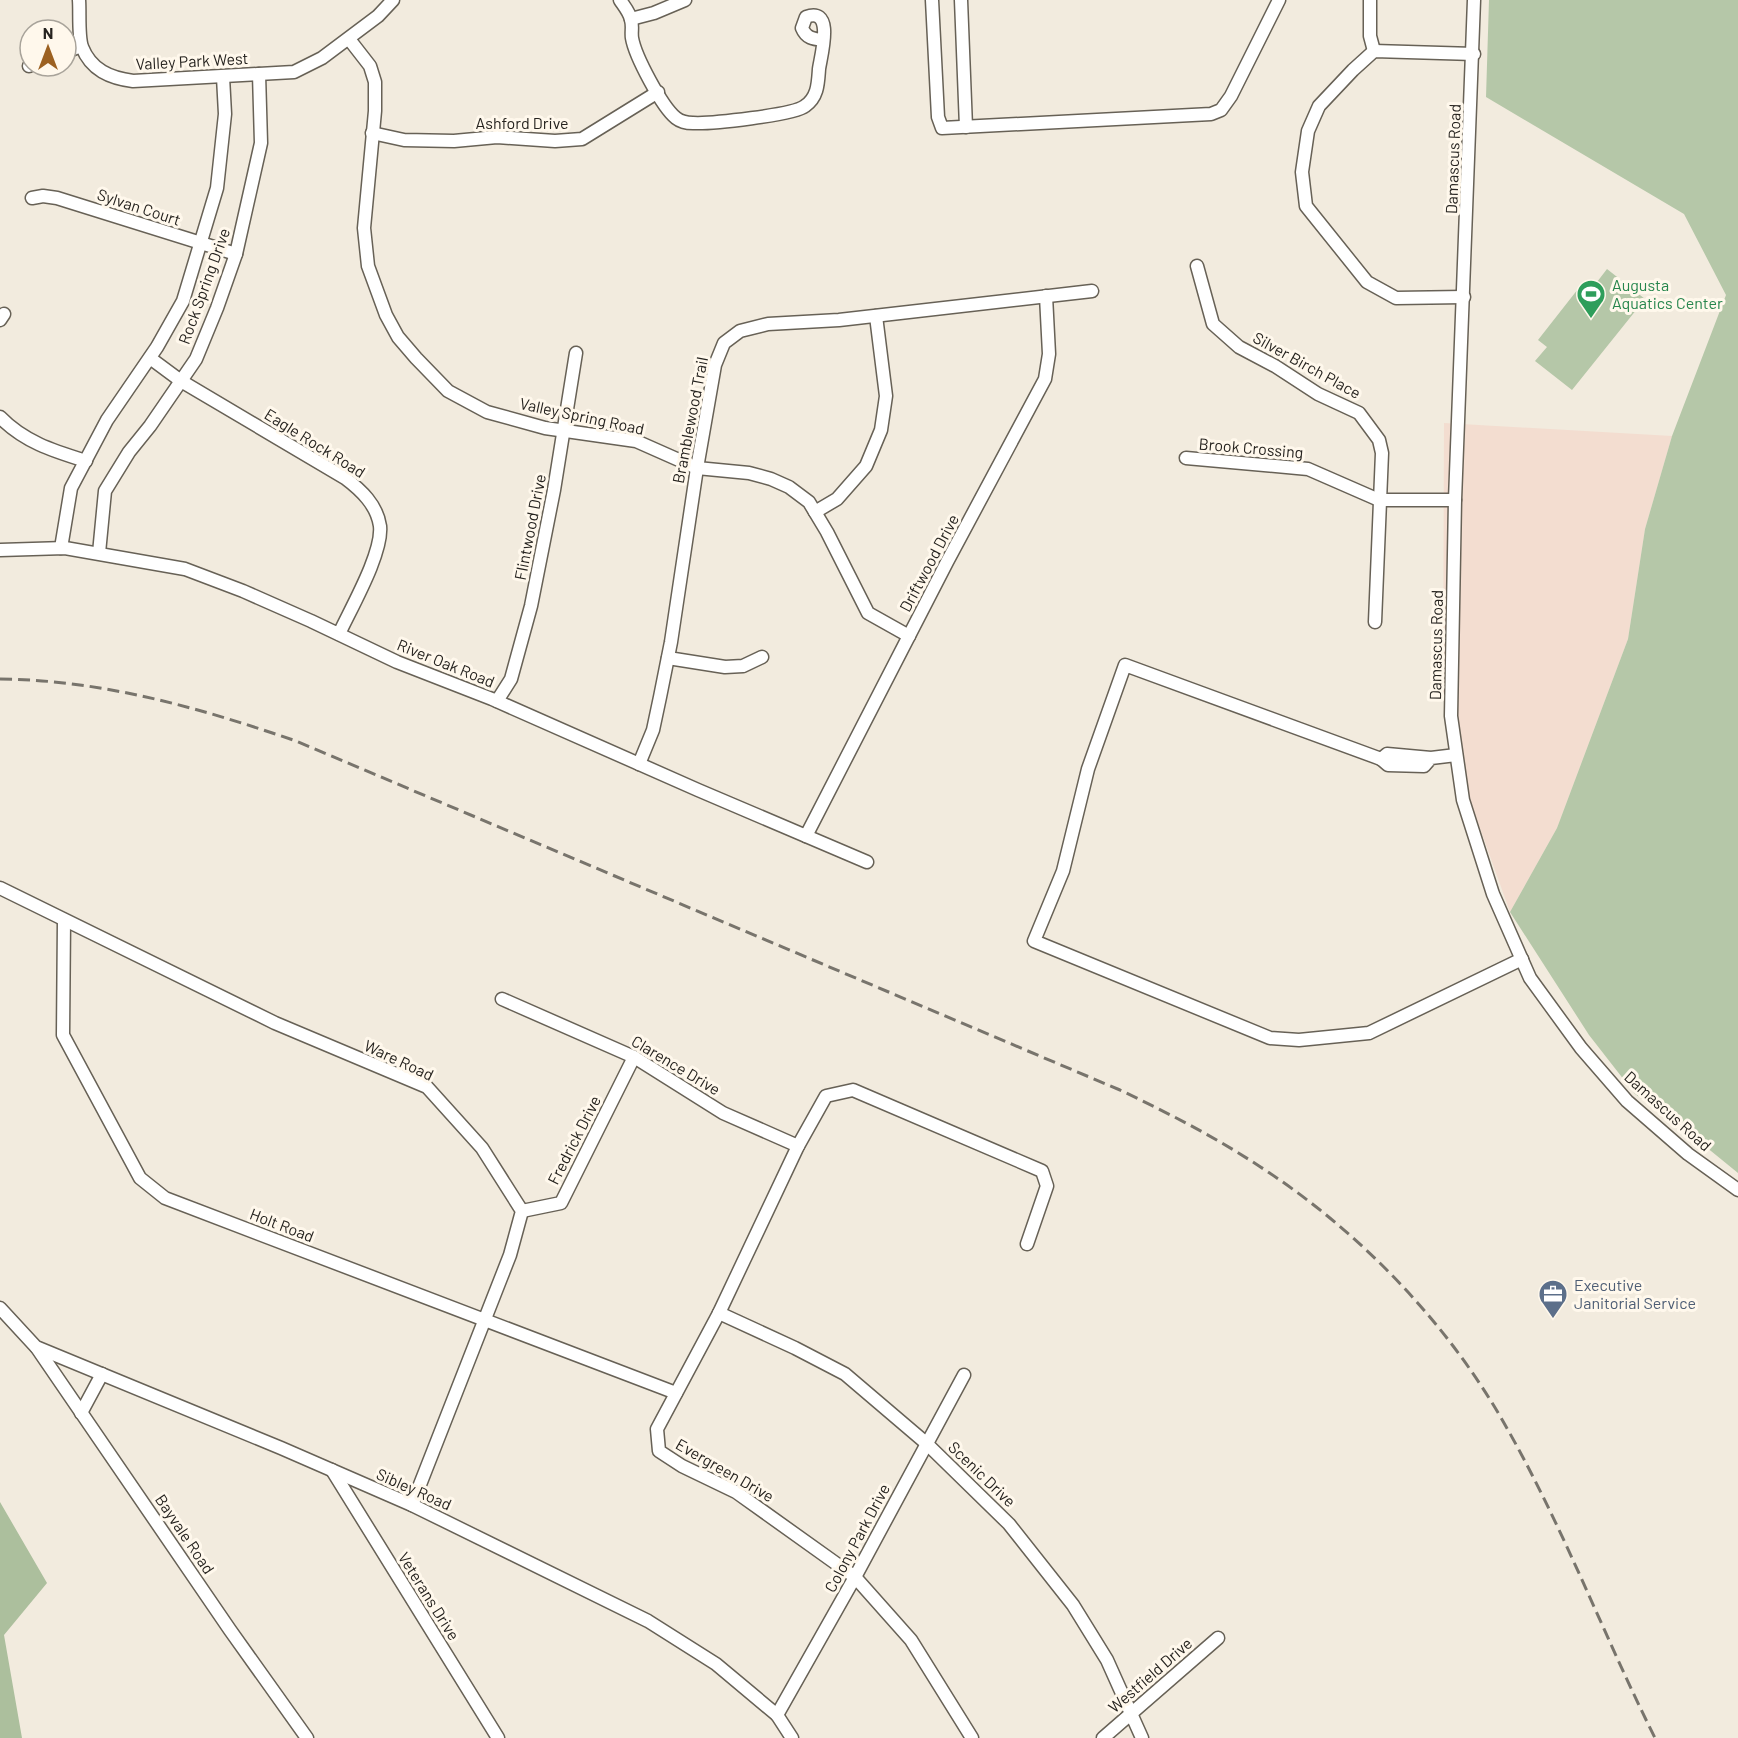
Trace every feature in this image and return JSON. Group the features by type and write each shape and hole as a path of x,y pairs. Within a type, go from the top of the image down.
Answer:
{"street":[{"path":"78,47 81,46 79,0"},
{"path":"349,39 378,16 393,0"},
{"path":"620,0 632,19 632,37 637,55 658,92 676,118 682,122 797,111 805,107 815,94 823,40"},
{"path":"632,19 654,14 685,0"},
{"path":"932,0 938,117 942,128 1211,114 1221,110 1231,96 1279,0"},
{"path":"961,0 966,127"},
{"path":"1370,0 1370,36 1374,51"},
{"name":"Damascus Road","path":"1474,0 1474,54 1455,500 1451,716 1463,800 1494,894 1530,978 1570,1034 1627,1101 1688,1154 1738,1190"},
{"name":"Valley Park West","path":"81,46 96,68 113,78 133,81 294,72 322,58 349,39"},
{"name":"Valley Spring Road","path":"349,39 370,66 375,82 364,228 368,266 386,315 398,337 448,391 487,412 545,428 636,441 697,468 749,473 789,487 809,502 827,532 868,613 909,636"},
{"path":"1464,297 1396,298 1367,282 1306,206 1302,172 1308,131 1319,106 1374,51 1474,54"},
{"name":"Rock Spring Drive","path":"99,554 105,491 129,452 150,426 196,359 236,254 261,143 259,74"},
{"name":"Rock Spring Drive","path":"61,548 71,488 107,420 150,358 183,301 217,188 225,114 223,77"},
{"name":"Ashford Drive","path":"372,133 404,140 454,141 497,137 555,141 582,139 658,92"},
{"name":"Sylvan Court","path":"32,198 43,196 57,198 236,254"},
{"name":"Silver Birch Place","path":"1197,266 1213,324 1239,347 1318,393 1359,413 1379,440 1382,453 1375,622"},
{"name":"Bramblewood Trail","path":"639,764 653,730 668,658 715,365 724,343 740,331 768,324 876,316 1092,291"},
{"name":"Driftwood Drive","path":"806,836 1045,379 1049,354 1046,296"},
{"path":"815,512 837,499 866,466 881,430 886,396 876,316"},
{"name":"Flintwood Drive","path":"497,701 511,679 531,606 554,490 576,353"},
{"name":"Eagle Rock Road","path":"150,358 181,381 345,478 360,490 374,508 380,526 378,547 339,634"},
{"path":"0,417 14,431 43,447 86,461"},
{"name":"Brook Crossing","path":"1186,458 1308,469 1379,500"},
{"path":"1379,500 1455,500"},
{"name":"River Oak Road","path":"0,550 61,548 185,570 243,591 397,662 497,701 867,862"},
{"path":"668,658 725,667 743,666 762,657"},
{"path":"1456,755 1431,758 1387,754 1381,759 1125,665 1088,769 1063,871 1034,941 1270,1038 1289,1039 1369,1033 1522,959"},
{"name":"Ware Road","path":"0,888 275,1023 427,1088 482,1148 522,1212"},
{"name":"Holt Road","path":"64,920 63,1035 140,1178 165,1198 676,1393"},
{"name":"Clarence Drive","path":"502,999 634,1057 723,1113 798,1146"},
{"name":"Fredrick Drive","path":"522,1212 561,1203 634,1057"},
{"name":"Evergreen Drive","path":"972,1738 911,1640 855,1576 736,1492 682,1466 659,1451 657,1429 719,1313 798,1146 826,1096 853,1090 1042,1171 1047,1186 1027,1244"},
{"path":"412,1505 510,1255 522,1212"},
{"name":"Sibley Road","path":"0,1308 36,1347 412,1505 648,1621 717,1664 777,1715 792,1738"},
{"name":"Scenic Drive","path":"719,1313 845,1374 926,1443 1009,1524 1073,1605 1107,1660 1142,1738"},
{"name":"Bayvale Road","path":"36,1347 307,1738"},
{"path":"81,1413 102,1374"},
{"name":"Colony Park Drive","path":"777,1715 964,1376"},
{"name":"Veterans Drive","path":"332,1470 498,1738"},
{"name":"Westfield Drive","path":"1103,1738 1218,1638"}],"shaded area":[{"path":"1444,423 1672,436 1645,529 1628,639 1557,828 1510,912 1472,806 1443,695"}],"green space":[{"path":"1489,0 1738,0 1738,1173 1684,1129 1635,1094 1589,1035 1510,912 1557,828 1628,639 1645,529 1672,436 1726,295 1684,214 1486,97"},
{"name":"Augusta Aquatics Center","path":"1607,269 1645,299 1572,390 1535,361 1547,347 1538,340 1578,289 1587,295"},
{"path":"0,1502 47,1583 4,1635 22,1738 0,1738"}],"railway":[{"path":"0,679 76,684 114,690 187,707 296,741 1120,1090 1242,1155 1296,1191 1365,1249 1427,1314 1481,1385 1545,1500 1655,1738"}],"place":[{"name":"Augusta Aquatics Center","path":"1591,320"},
{"name":"Executive Janitorial Service","path":"1553,1320"}]}
